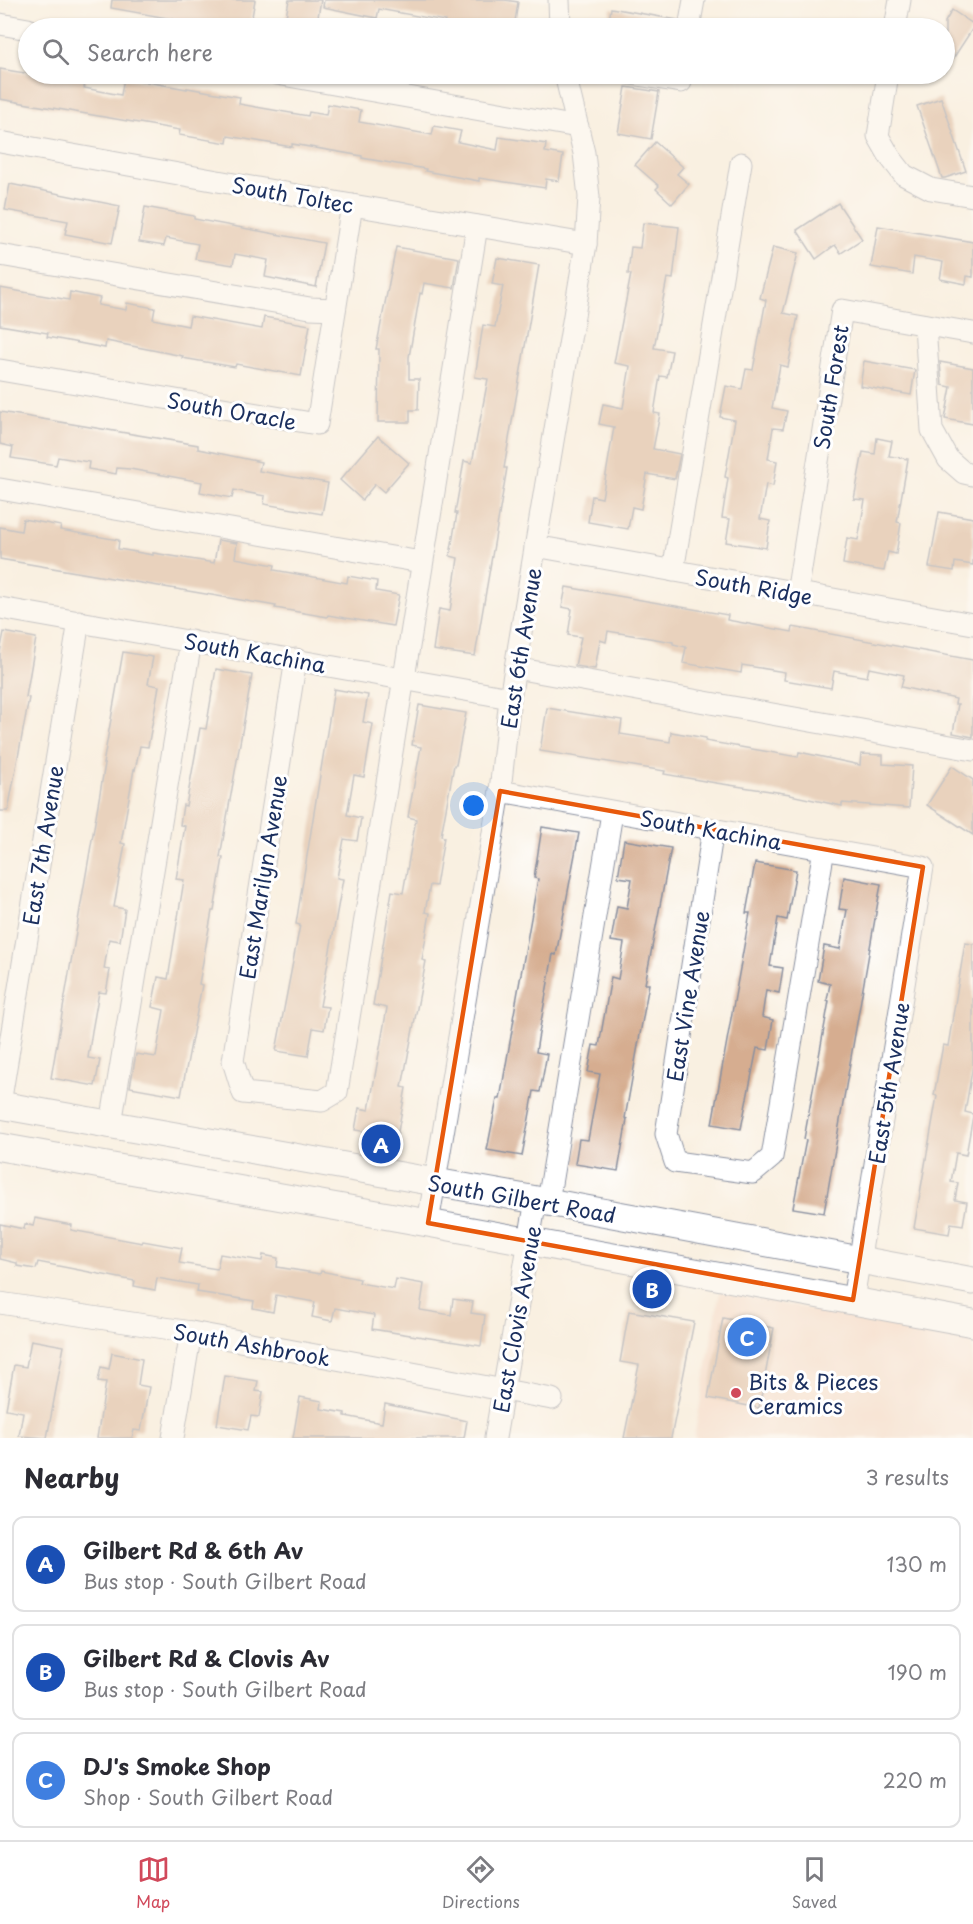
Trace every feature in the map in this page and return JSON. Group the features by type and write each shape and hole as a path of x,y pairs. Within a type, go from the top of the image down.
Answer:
{"main road":[{"name":"South Gilbert Road","path":"0,1104 973,1281"},
{"name":"South Gilbert Road","path":"0,1147 428,1222 973,1323"},
{"path":"926,1314 973,1308"}],"street":[{"path":"559,0 560,18"},
{"path":"691,18 694,0"},
{"path":"897,18 900,0"},
{"path":"0,24 18,27"},
{"path":"334,84 578,127"},
{"name":"East 6th Avenue","path":"428,1222 500,791 510,698 586,244 589,197 584,153 567,84"},
{"path":"886,84 878,136 890,157 904,175 931,189 973,196"},
{"name":"South Toltec","path":"0,142 586,244"},
{"path":"673,572 741,163"},
{"name":"South Oracle","path":"0,370 316,424 352,205"},
{"path":"404,679 421,562 477,226"},
{"path":"0,255 310,308 335,309"},
{"name":"South Forest","path":"797,594 843,310 973,333"},
{"path":"925,325 932,430 948,459 964,473 973,475"},
{"path":"0,489 421,562"},
{"name":"South Ridge","path":"535,546 973,624"},
{"name":"South Kachina","path":"0,608 510,698"},
{"name":"East 7th Avenue","path":"0,1104 79,621"},
{"path":"111,1125 191,641"},
{"name":"East Marilyn Avenue","path":"296,659 233,1061 243,1093 322,1101 337,1092 404,679"},
{"path":"515,668 973,750"},
{"name":"South Kachina","path":"500,791 612,813 923,867"},
{"name":"East Clovis Avenue","path":"495,1438 529,1241 542,1201 612,813"},
{"name":"East Vine Avenue","path":"712,829 666,1134 675,1162 753,1173 772,1157 824,849"},
{"name":"East 5th Avenue","path":"853,1300 923,867"},
{"name":"South Ashbrook","path":"0,1303 191,1332 552,1399"},
{"path":"173,1438 191,1332"}],"highlighted area":[{"path":"500,791 923,867 853,1300 428,1223"}],"shaded area":[{"path":"720,1292 973,1340 973,1438 694,1438"}],"building":[{"path":"112,0 255,0 252,18 167,18 111,8"},
{"path":"289,0 321,0 318,18 286,18"},
{"path":"324,0 505,0 518,2 516,18 428,18 379,9 377,18 323,7"},
{"path":"611,8 666,18 610,18"},
{"path":"952,10 973,24 973,28 955,56 955,18 947,18"},
{"path":"0,69 18,72 18,84 85,84 84,88 121,95 123,84 158,84 240,97 239,104 308,116 309,112 326,115 328,104 361,110 359,122 432,135 434,126 461,131 458,142 497,150 499,137 546,144 545,152 563,155 559,181 546,179 545,188 479,178 479,181 362,158 362,156 292,144 292,147 228,136 227,143 179,135 180,130 0,99"},
{"path":"626,87 659,92 651,139 618,133"},
{"path":"941,98 966,171 945,178 942,178 917,106"},
{"path":"655,142 683,167 677,174 689,184 672,204 656,189 659,186 635,165"},
{"path":"10,184 120,206 112,243 65,234 68,221 5,210"},
{"path":"838,203 862,239 841,253 835,245 816,259 797,230"},
{"path":"145,207 194,216 194,219 324,243 316,287 265,277 268,260 235,254 233,265 195,259 198,244 166,238 164,246 139,242"},
{"path":"643,223 679,227 673,279 667,278 654,348 672,351 667,377 660,376 654,413 660,414 653,449 680,454 675,479 647,474 641,509 632,507 628,529 588,522 592,496 602,498 614,427 599,424 603,404 623,408 630,366 614,363 631,274 628,274 631,247 640,248"},
{"path":"878,226 973,242 973,277 967,276 966,284 940,279 943,262 914,257 912,274 871,267"},
{"path":"396,247 459,258 454,288 424,283 422,294 420,293 409,357 409,379 419,379 418,410 410,410 410,422 378,422 379,349 376,349"},
{"path":"773,247 798,253 783,313 798,316 788,367 780,365 772,408 787,411 783,429 773,428 768,459 777,461 773,486 766,484 760,519 770,521 766,548 726,542 730,519 722,518 728,478 725,477 735,420 720,417 726,386 742,389 746,369 753,370 766,300 760,298"},
{"path":"497,258 539,265 475,656 433,650 439,609 450,611 458,558 450,556 457,513 455,513 464,461 472,463 488,379 475,377 483,325 495,327 503,286 492,284"},
{"path":"0,288 69,300 70,292 100,298 98,305 126,310 127,303 155,308 153,319 188,326 190,316 262,329 264,317 310,325 301,376 236,364 235,367 182,358 183,356 106,341 105,348 47,337 48,333 0,325"},
{"path":"864,361 915,370 911,395 860,386"},
{"path":"940,362 973,368 973,424 945,419 951,387 942,385"},
{"path":"0,412 198,445 198,449 261,462 259,471 328,483 322,514 264,504 265,496 234,490 232,498 200,492 202,482 130,469 117,468 116,474 88,469 89,462 58,457 56,465 11,458 13,447 0,444"},
{"path":"378,436 409,463 384,492 375,484 362,500 340,480"},
{"path":"877,438 892,441 889,456 908,459 897,522 901,523 896,554 888,552 884,571 843,564 847,538 858,540 865,500 854,499 863,452 875,454"},
{"path":"939,512 973,518 973,565 955,562 954,571 929,567"},
{"path":"23,519 61,526 60,530 119,540 118,549 214,563 218,540 237,543 235,558 275,565 274,570 347,583 348,576 377,581 376,591 399,595 393,626 328,615 327,617 275,608 276,606 0,559 0,527 21,531"},
{"path":"566,587 728,615 727,620 792,632 793,627 973,660 973,737 953,733 958,704 955,704 956,699 901,687 904,675 869,668 867,677 834,671 831,688 784,680 785,672 742,665 741,673 683,663 686,647 673,644 673,642 608,631 606,642 600,640 595,669 575,666 581,637 568,635 572,609 562,607"},
{"path":"4,632 36,638 26,697 29,698 8,811 0,811 0,652"},
{"path":"123,652 153,657 148,684 159,686 148,747 140,746 134,769 121,843 125,844 114,907 125,909 120,941 109,939 104,969 110,970 106,993 99,992 92,1031 88,1058 100,1060 95,1086 51,1078"},
{"path":"216,669 252,675 220,857 223,858 214,911 212,911 199,984 202,985 181,1096 130,1087 136,1054 156,1057 164,1010 152,1007 158,977 168,979 184,880 176,879 185,826 180,825 183,805 186,806 200,728 206,729"},
{"path":"334,689 368,695 363,722 373,724 364,777 354,775 347,815 361,818 357,841 344,839 337,878 343,879 320,1006 328,1007 324,1030 313,1028 308,1056 276,1051 300,925 296,924"},
{"path":"419,705 466,713 441,836 444,837 436,886 430,885 425,912 430,913 422,960 426,961 402,1087 406,1088 397,1137 355,1130 359,1108 369,1110 387,1008 373,1005 392,891 403,893 416,819 408,817 421,747 412,745"},
{"path":"547,708 622,720 620,734 670,742 671,732 706,738 705,741 798,757 799,752 860,765 861,754 883,755 883,764 912,766 909,808 842,803 842,806 790,794 664,774 665,771 540,751"},
{"path":"952,766 973,780 973,835 927,805"},
{"path":"542,827 579,833 556,955 553,954 536,1052 547,1054 540,1092 534,1091 522,1156 487,1150 497,1099 500,1099 538,879 534,878"},
{"path":"624,840 671,848 645,984 649,984 618,1171 575,1164 579,1139 588,1140 600,1074 588,1072 593,1045 599,1046 611,977 618,979 624,943 611,941 617,906 627,908 632,879 618,877"},
{"path":"755,863 796,870 787,920 778,918 770,966 783,968 779,993 766,990 762,1017 773,1020 768,1050 757,1048 741,1129 712,1124 750,913 746,913"},
{"path":"844,877 881,884 824,1213 793,1208 829,1001 827,1000 830,984 818,981 824,946 840,949 847,910 839,909"},
{"path":"965,943 973,944 973,1065 965,1112 973,1116 966,1155 956,1153 951,1182 958,1183 955,1200 967,1202 963,1225 951,1223 949,1234 914,1228 937,1096 934,1095 943,1045 948,1046"},
{"path":"35,1218 72,1225 71,1230 182,1248 179,1263 217,1269 220,1254 262,1261 263,1255 278,1258 277,1267 320,1274 321,1271 360,1279 359,1283 394,1289 396,1279 424,1284 420,1310 451,1315 453,1299 473,1302 471,1313 485,1315 481,1346 372,1329 374,1315 335,1308 332,1321 312,1317 315,1302 276,1295 273,1312 253,1308 254,1301 197,1292 198,1285 157,1278 155,1290 134,1286 135,1281 38,1262 36,1269 17,1266 17,1263 0,1259 0,1224 24,1229 25,1224 33,1226"},
{"path":"629,1311 694,1322 671,1438 624,1438 639,1365 620,1362"},
{"path":"723,1318 774,1328 759,1408 708,1398"},
{"path":"31,1340 64,1346 47,1438 19,1436 23,1412 6,1409 14,1365 26,1367"},
{"path":"112,1353 142,1359 138,1385 149,1387 141,1431 134,1430 132,1438 97,1438 106,1382 98,1381 101,1367 109,1369"},
{"path":"225,1376 258,1381 256,1391 263,1392 259,1417 251,1416 248,1430 217,1425"},
{"path":"300,1397 322,1401 321,1409 382,1423 385,1404 467,1421 464,1438 293,1438"}],"place":[{"name":"Gilbert Rd & 6th Av","path":"381,1144"},
{"name":"Gilbert Rd & Clovis Av","path":"652,1289"},
{"name":"DJ's Smoke Shop","path":"747,1337"},
{"name":"Bits & Pieces Ceramics","path":"736,1393"}]}
